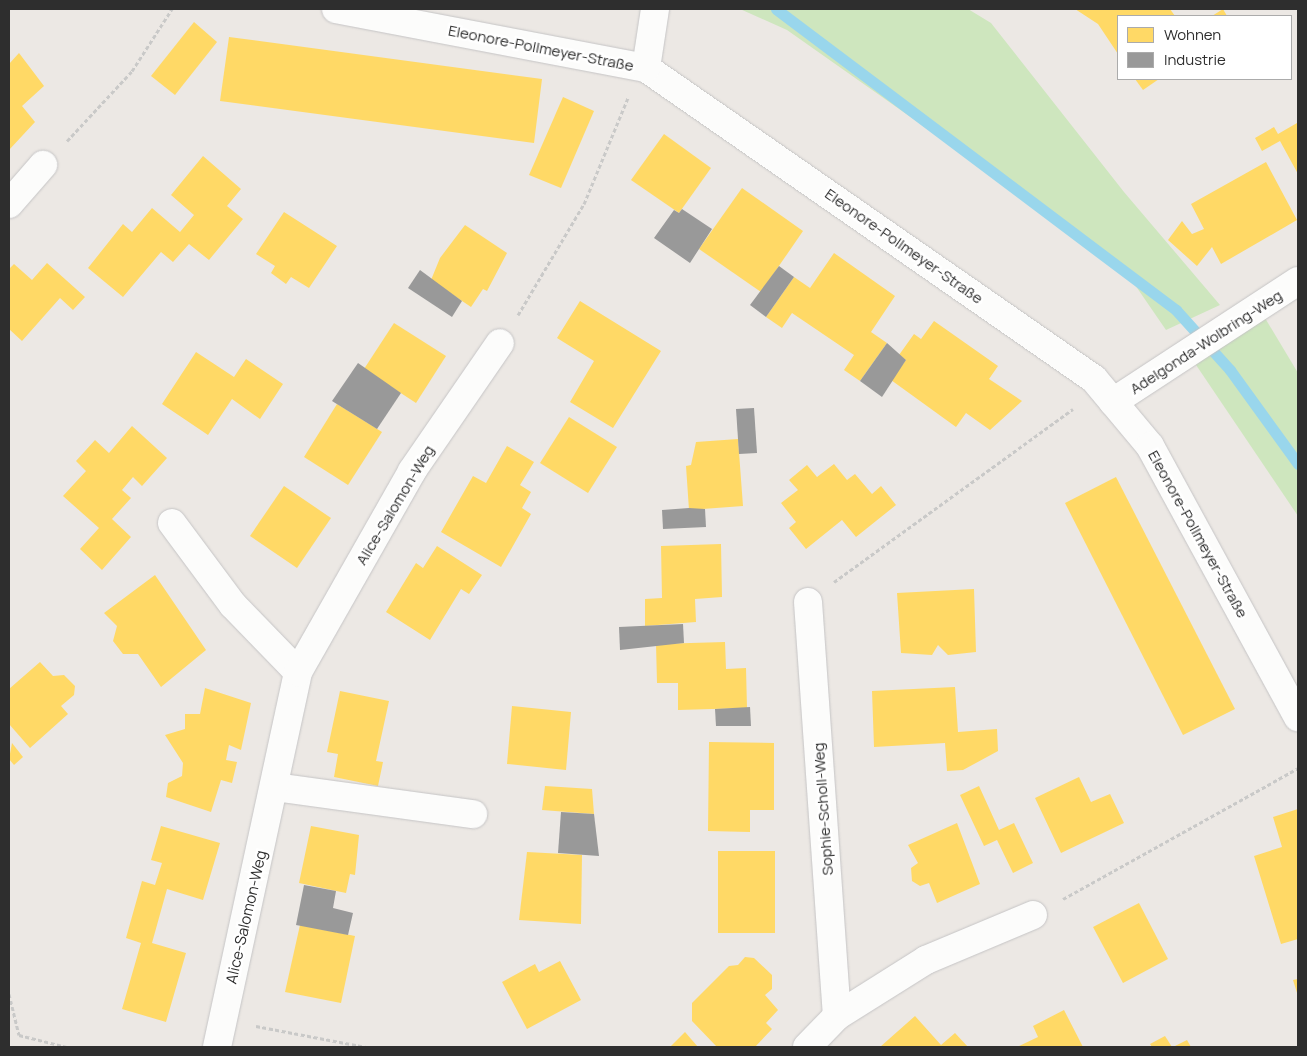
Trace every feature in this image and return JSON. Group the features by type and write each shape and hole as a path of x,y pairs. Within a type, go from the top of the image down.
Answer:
{"street":[{"name":"Eleonore-Pollmeyer-Straße","path":"336,9 646,68 1094,379 1150,446 1298,717"},
{"path":"646,68 655,9"},
{"path":"9,204 43,165"},
{"name":"Adelgonda-Wolbring-Weg","path":"1113,402 1188,353 1235,326 1298,281"},
{"name":"Alice-Salomon-Weg","path":"217,1047 275,787 298,672 412,471 500,344"},
{"path":"172,523 233,605 298,672"},
{"name":"Sophie-Scholl-Weg","path":"808,602 837,1016"},
{"path":"275,787 473,814"},
{"path":"807,1047 837,1016 926,960 1034,914"}],"path":[{"path":"43,165 132,71 172,9"},
{"path":"500,344 584,204 635,81 646,68"},
{"path":"808,602 1067,410 1113,402"},
{"path":"1034,914 1298,768"},
{"path":"9,994 19,1035 67,1047"},
{"path":"224,1019 366,1047"}],"green space":[{"path":"740,9 968,9 991,23 1124,192 1220,305 1166,330 1122,266 787,30"},
{"path":"1265,318 1298,373 1298,516 1192,359"}],"building: Wohnen":[{"path":"1075,9 1170,9 1174,15 1117,15 1117,52 1098,24"},
{"path":"1223,9 1226,15 1214,15"},
{"path":"194,22 217,42 175,95 151,76"},
{"path":"229,37 542,79 534,143 220,101"},
{"path":"19,53 44,86 22,106 35,122 9,150 9,64"},
{"path":"1136,80 1158,80 1143,90"},
{"path":"563,97 594,111 561,188 529,175"},
{"path":"1297,123 1298,174 1280,141 1262,151 1255,138 1274,127 1278,134"},
{"path":"664,134 711,168 679,213 631,180"},
{"path":"203,156 241,189 227,206 243,219 209,260 189,244 173,262 161,252 123,297 88,268 123,224 132,232 152,208 180,232 194,215 171,195"},
{"path":"1266,162 1297,220 1221,264 1212,247 1197,266 1168,240 1182,221 1192,234 1204,229 1191,204"},
{"path":"742,188 803,231 761,292 699,249"},
{"path":"284,212 337,246 309,288 291,277 286,284 271,273 275,266 256,254"},
{"path":"465,225 507,253 487,291 483,289 471,307 431,280 440,258"},
{"path":"834,253 895,296 871,332 887,343 860,381 844,370 854,355 792,313 782,328 766,317 794,277 810,288"},
{"path":"47,263 85,297 73,310 60,298 22,341 9,329 9,269 14,264 32,280"},
{"path":"580,301 661,351 613,428 570,402 594,361 557,338"},
{"path":"934,321 998,366 989,379 1022,401 990,430 966,413 956,427 891,380 906,360 899,355 914,334 921,339"},
{"path":"394,323 446,356 416,403 364,369"},
{"path":"196,352 234,377 246,359 283,384 260,419 232,399 208,435 162,404"},
{"path":"337,404 382,432 348,485 304,457"},
{"path":"569,417 617,447 588,493 540,463"},
{"path":"132,426 167,458 142,486 133,477 122,490 131,498 112,519 131,537 102,570 80,549 99,528 63,496 86,471 76,461 95,440 109,453"},
{"path":"738,439 743,506 689,510 686,466 691,465 696,442"},
{"path":"507,446 534,462 520,485 531,492 522,508 531,514 501,567 441,532 473,476 486,483"},
{"path":"834,464 847,480 855,474 872,494 881,486 896,505 856,537 842,520 806,549 789,528 796,522 781,503 798,490 789,480 807,465 817,477"},
{"path":"1116,477 1235,709 1183,735 1065,503"},
{"path":"284,486 331,518 297,568 250,536"},
{"path":"721,544 722,597 695,599 696,622 645,626 645,599 662,598 661,546"},
{"path":"437,546 482,575 469,594 461,589 430,640 386,612 416,563 423,568"},
{"path":"155,575 206,650 161,687 138,654 123,654 113,641 117,626 104,613"},
{"path":"974,589 976,652 948,655 938,645 932,655 901,653 897,593"},
{"path":"725,642 726,669 746,668 747,708 678,710 678,683 657,683 656,644"},
{"path":"40,662 53,676 64,675 75,686 74,695 61,706 68,714 30,748 9,724 9,689"},
{"path":"955,687 958,732 997,729 998,751 963,770 947,771 945,743 874,747 872,691"},
{"path":"205,688 251,703 241,750 229,745 226,760 237,762 232,783 221,780 211,812 166,797 168,783 182,776 183,763 165,735 185,729 185,714 200,714"},
{"path":"340,691 389,701 376,761 383,762 378,786 334,777 338,754 327,752"},
{"path":"512,706 571,712 566,770 507,764"},
{"path":"709,742 774,743 774,810 750,810 750,832 708,831"},
{"path":"12,743 23,757 14,765 9,759"},
{"path":"1079,777 1091,802 1110,794 1124,823 1061,853 1035,798"},
{"path":"545,786 592,789 594,814 542,810"},
{"path":"979,786 999,830 1014,823 1033,863 1013,873 997,840 984,846 960,795"},
{"path":"1298,809 1298,939 1281,944 1254,856 1282,847 1273,817"},
{"path":"957,823 980,884 937,903 929,883 920,886 912,881 911,868 918,863 908,845"},
{"path":"161,826 220,843 203,900 167,889 152,943 186,953 166,1022 122,1009 141,943 126,938 142,881 155,885 162,863 151,860"},
{"path":"311,826 359,835 355,875 350,874 346,893 299,883"},
{"path":"718,851 775,851 775,933 718,933"},
{"path":"527,852 582,855 581,924 519,920"},
{"path":"1139,903 1168,959 1123,983 1093,927"},
{"path":"300,925 355,936 341,1003 285,992"},
{"path":"745,957 754,958 772,975 772,989 765,995 778,1010 766,1023 772,1029 755,1047 717,1047 692,1021 692,1003 729,966 738,965"},
{"path":"560,961 581,1000 527,1029 502,982 535,964 539,972"},
{"path":"1298,979 1298,996 1293,980"},
{"path":"1064,1010 1083,1047 1017,1047 1038,1037 1033,1026"},
{"path":"915,1016 941,1045 955,1033 968,1047 880,1047"},
{"path":"685,1032 698,1047 670,1047"},
{"path":"1165,1036 1172,1047 1152,1047 1150,1044"},
{"path":"1187,1040 1191,1047 1173,1047"}],"building: Industrie":[{"path":"682,209 712,229 690,263 654,238 674,210 679,213"},
{"path":"779,266 794,277 766,317 750,305"},
{"path":"420,270 462,301 452,317 408,288"},
{"path":"887,343 906,360 882,397 860,381"},
{"path":"358,363 401,393 377,429 332,401"},
{"path":"754,408 757,453 739,454 736,409"},
{"path":"705,509 706,527 663,529 662,510"},
{"path":"683,624 684,643 620,650 619,627"},
{"path":"750,707 751,726 716,726 715,709"},
{"path":"561,812 594,814 599,856 558,853"},
{"path":"304,885 336,891 333,908 353,913 348,935 296,925"}],"waterway":[{"path":"776,9 1176,310 1230,370 1298,464"}]}
